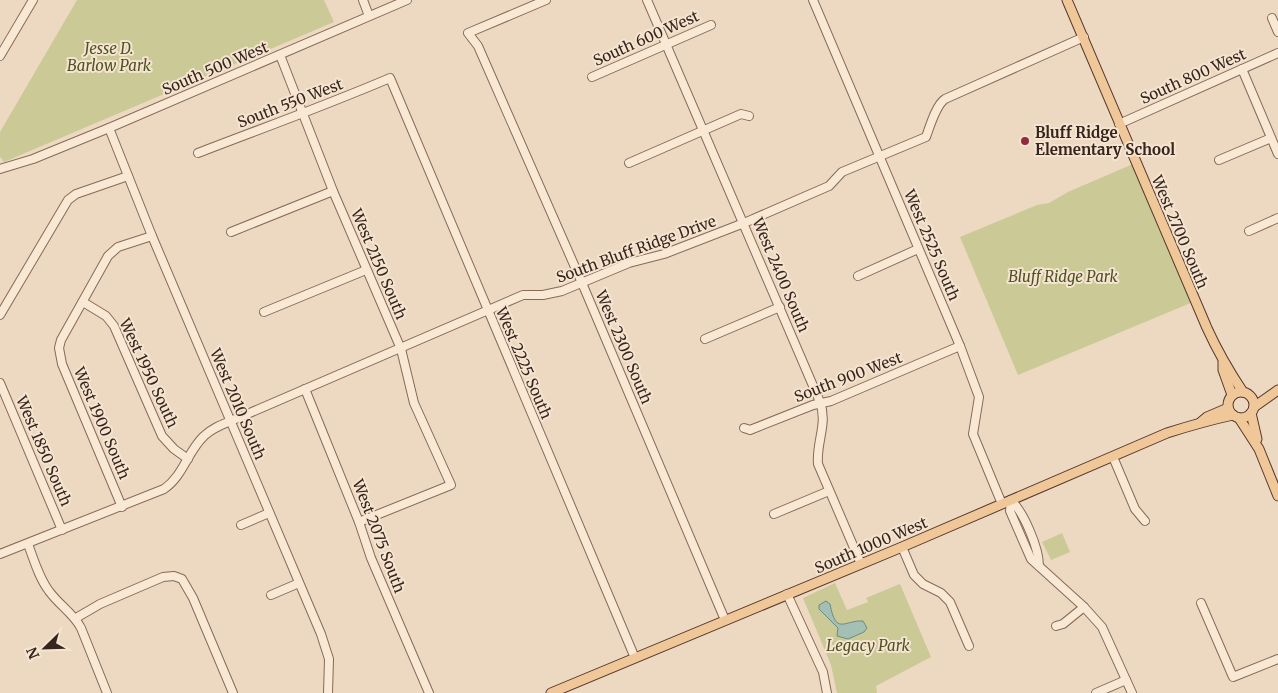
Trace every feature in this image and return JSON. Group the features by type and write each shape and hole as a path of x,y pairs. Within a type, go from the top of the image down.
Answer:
{"main road":[{"name":"West 2700 South","path":"1067,0 1223,362 1223,370 1232,395"},
{"name":"West 2700 South","path":"1223,362 1230,368 1246,393 1253,410"},
{"path":"1259,449 1233,414 1232,395 1275,392"},
{"path":"1275,392 1253,410 1259,449 1278,496"},
{"name":"South 1000 West","path":"551,693 902,547 1166,434 1201,422 1208,423 1233,414 1253,410"}],"street":[{"path":"0,56 2,47 33,0"},
{"path":"363,0 369,16"},
{"name":"South 500 West","path":"0,169 34,159 109,128 407,0"},
{"name":"West 2300 South","path":"546,0 468,33 478,46 582,283 725,620"},
{"name":"West 2400 South","path":"647,0 820,402 824,418 817,451 818,464 861,564"},
{"name":"West 2525 South","path":"813,0 960,346 978,397 973,434 1002,504"},
{"path":"1272,18 1278,32"},
{"name":"South 600 West","path":"592,77 711,25"},
{"name":"South Bluff Ridge Drive","path":"0,554 122,507 170,485 182,472 202,438 212,430 231,421 523,295 554,294 629,263 664,254 744,223 829,186 842,172 926,137 937,107 945,99 1084,38"},
{"name":"South 800 West","path":"1119,124 1278,53"},
{"name":"West 2150 South","path":"280,55 333,191 400,349 414,403 451,485 359,522"},
{"path":"1242,69 1278,154"},
{"name":"South 550 West","path":"198,154 302,112 323,107 390,78"},
{"name":"West 2225 South","path":"390,78 635,658"},
{"path":"630,163 704,132 716,124 741,114 749,116"},
{"name":"West 2010 South","path":"109,128 152,236 327,650 328,693"},
{"path":"1219,160 1271,138"},
{"path":"0,315 68,200 76,194 128,176"},
{"path":"231,232 333,191"},
{"path":"1249,231 1278,218"},
{"path":"83,302 112,252 118,247 152,236"},
{"path":"858,276 918,249"},
{"path":"264,312 366,270"},
{"name":"West 1900 South","path":"83,302 64,332 59,348 62,364 122,507"},
{"name":"West 1950 South","path":"83,302 111,320 162,436 174,449 188,459"},
{"path":"705,340 780,307"},
{"name":"South 900 West","path":"744,428 750,430 820,402 832,401 960,346"},
{"name":"West 1850 South","path":"0,383 62,530"},
{"name":"West 2075 South","path":"305,389 359,522 371,558 429,693"},
{"path":"1113,457 1135,509 1145,521"},
{"path":"774,514 829,491"},
{"path":"1011,500 1010,511 1031,559 1084,606 1102,627 1132,693"},
{"path":"241,525 269,514"},
{"path":"28,544 46,586 60,605 76,618 106,693"},
{"path":"902,547 914,575 923,584 941,593 950,602 969,646"},
{"path":"76,618 100,604 163,577 181,578 186,583 233,693"},
{"path":"271,595 299,583"},
{"path":"787,594 823,672 827,693"},
{"path":"1201,603 1233,677 1278,659"},
{"path":"1056,626 1063,624 1084,606"},
{"path":"1096,693 1126,680"}],"green space":[{"name":"Jesse D. Barlow Park","path":"77,0 324,0 334,22 4,162 0,157 0,132"},
{"name":"Bluff Ridge Park","path":"1133,164 1193,302 1018,375 960,237 1037,205 1049,203 1068,192"},
{"path":"1062,533 1070,552 1051,560 1042,542"},
{"name":"Legacy Park","path":"835,583 847,610 868,602 866,598 900,584 931,657 876,686 877,693 837,693 831,665 803,598"}],"shaded area":[{"path":"826,601 830,604 832,614 838,623 863,621 867,628 864,632 848,639 837,636 838,628 819,609 819,605"}],"place":[{"name":"Bluff Ridge Elementary School","path":"1025,141"}]}
